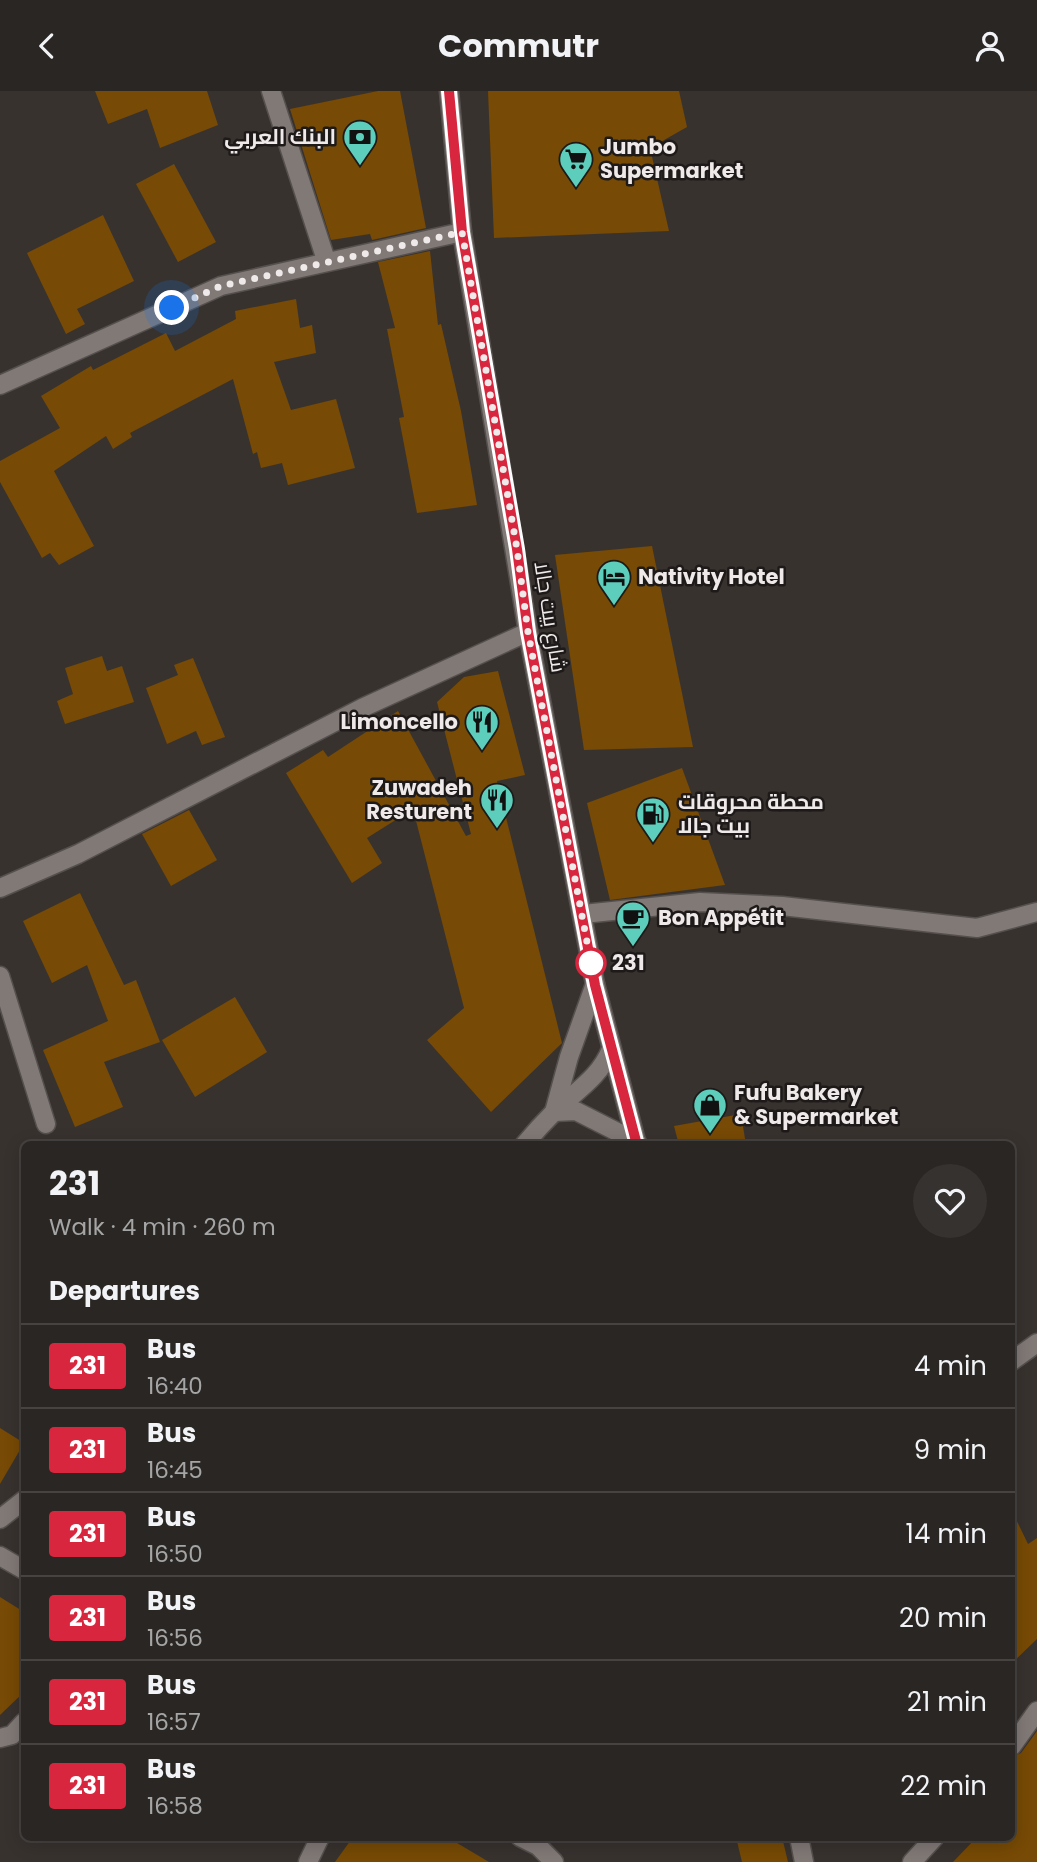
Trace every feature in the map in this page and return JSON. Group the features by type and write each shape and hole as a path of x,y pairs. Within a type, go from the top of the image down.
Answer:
{"street":[{"path":"271,91 326,260"},
{"name":"شارع بيت جالا","path":"452,93 462,232 517,549 528,632 595,985 636,1141"},
{"path":"0,386 221,286 326,260 462,232"},
{"path":"0,888 78,855 362,708 528,632"},
{"path":"583,914 700,902 782,906 977,928 1037,912"},
{"path":"0,976 46,1125"},
{"path":"554,1111 569,1056 595,985"},
{"path":"528,1141 554,1111 605,1065 611,1049"},
{"path":"595,1076 607,1076 621,1085"},
{"path":"554,1111 576,1111 633,1141"},
{"path":"1015,1359 1037,1343"},
{"path":"0,1518 21,1502"},
{"path":"1,1555 21,1568"},
{"path":"1015,1742 1037,1711"},
{"path":"0,1738 12,1735 21,1725"},
{"path":"308,1862 318,1841"},
{"path":"528,1841 538,1846 554,1862"},
{"path":"800,1841 804,1862"},
{"path":"912,1862 931,1841"}],"building":[{"path":"95,91 207,91 218,125 160,148 147,109 108,124"},
{"name":"البنك العربي","path":"378,91 400,91 426,228 372,240 370,234 331,240 290,109"},
{"name":"Jumbo Supermarket","path":"488,91 679,91 687,127 650,148 669,231 494,238"},
{"path":"174,164 216,242 178,262 136,184"},
{"path":"103,215 134,281 77,309 85,324 66,334 27,253"},
{"path":"430,251 438,325 441,324 461,411 477,505 417,513 399,418 404,417 387,329 395,328 378,262"},
{"path":"296,299 300,328 312,325 316,353 274,362 291,410 336,399 355,468 288,485 282,463 261,468 257,452 253,454 233,379 130,433 132,437 113,449 106,436 54,471 94,546 59,565 50,553 42,558 0,482 0,461 60,428 41,396 91,366 93,370 166,333 175,351 236,319 235,311"},
{"name":"Nativity Hotel","path":"652,546 693,747 584,750 555,555"},
{"path":"102,656 107,671 122,666 134,702 65,724 57,701 73,694 65,668"},
{"path":"193,658 225,737 202,745 196,731 167,744 146,688 178,675 174,665"},
{"path":"498,671 525,775 497,781 562,1043 491,1112 427,1040 464,1008 413,809 367,838 382,863 352,883 286,773 323,750 328,757 398,711 466,836 471,834 437,702 464,677"},
{"name":"محطة محروقات بيت جالا","path":"682,768 725,885 610,900 587,803"},
{"path":"189,810 217,860 171,886 142,834"},
{"path":"80,893 124,985 136,980 160,1042 104,1062 123,1107 75,1127 43,1050 108,1021 87,965 52,983 23,921"},
{"path":"235,997 267,1052 195,1097 162,1040"},
{"name":"Fufu Bakery & Supermarket","path":"741,1114 745,1141 678,1141 674,1126"},
{"path":"0,1428 21,1441 21,1448 0,1484"},
{"path":"1015,1517 1028,1544 1037,1538 1037,1639 1015,1660"},
{"path":"0,1597 21,1610 21,1695 0,1715"},
{"path":"1037,1731 1037,1862 953,1862 973,1841 1015,1841 1015,1756 1021,1753"},
{"path":"350,1841 454,1841 489,1862 335,1862"},
{"path":"737,1841 783,1841 788,1862 742,1862"}],"bus line":[{"name":"231","path":"449,91 462,232 517,549 528,632 595,985 636,1141"}],"place":[{"name":"البنك العربي","path":"360,167"},
{"name":"Jumbo Supermarket","path":"576,189"},
{"name":"Nativity Hotel","path":"614,607"},
{"name":"Limoncello","path":"482,752"},
{"name":"Zuwadeh Resturent","path":"497,830"},
{"name":"محطة محروقات بيت جالا","path":"653,844"},
{"name":"Bon Appétit","path":"633,948"},
{"name":"231","path":"591,963"},
{"name":"Fufu Bakery & Supermarket","path":"710,1135"}],"route":[{"path":"172,308 221,286 326,260 462,232 517,549 528,632 591,963"}]}
